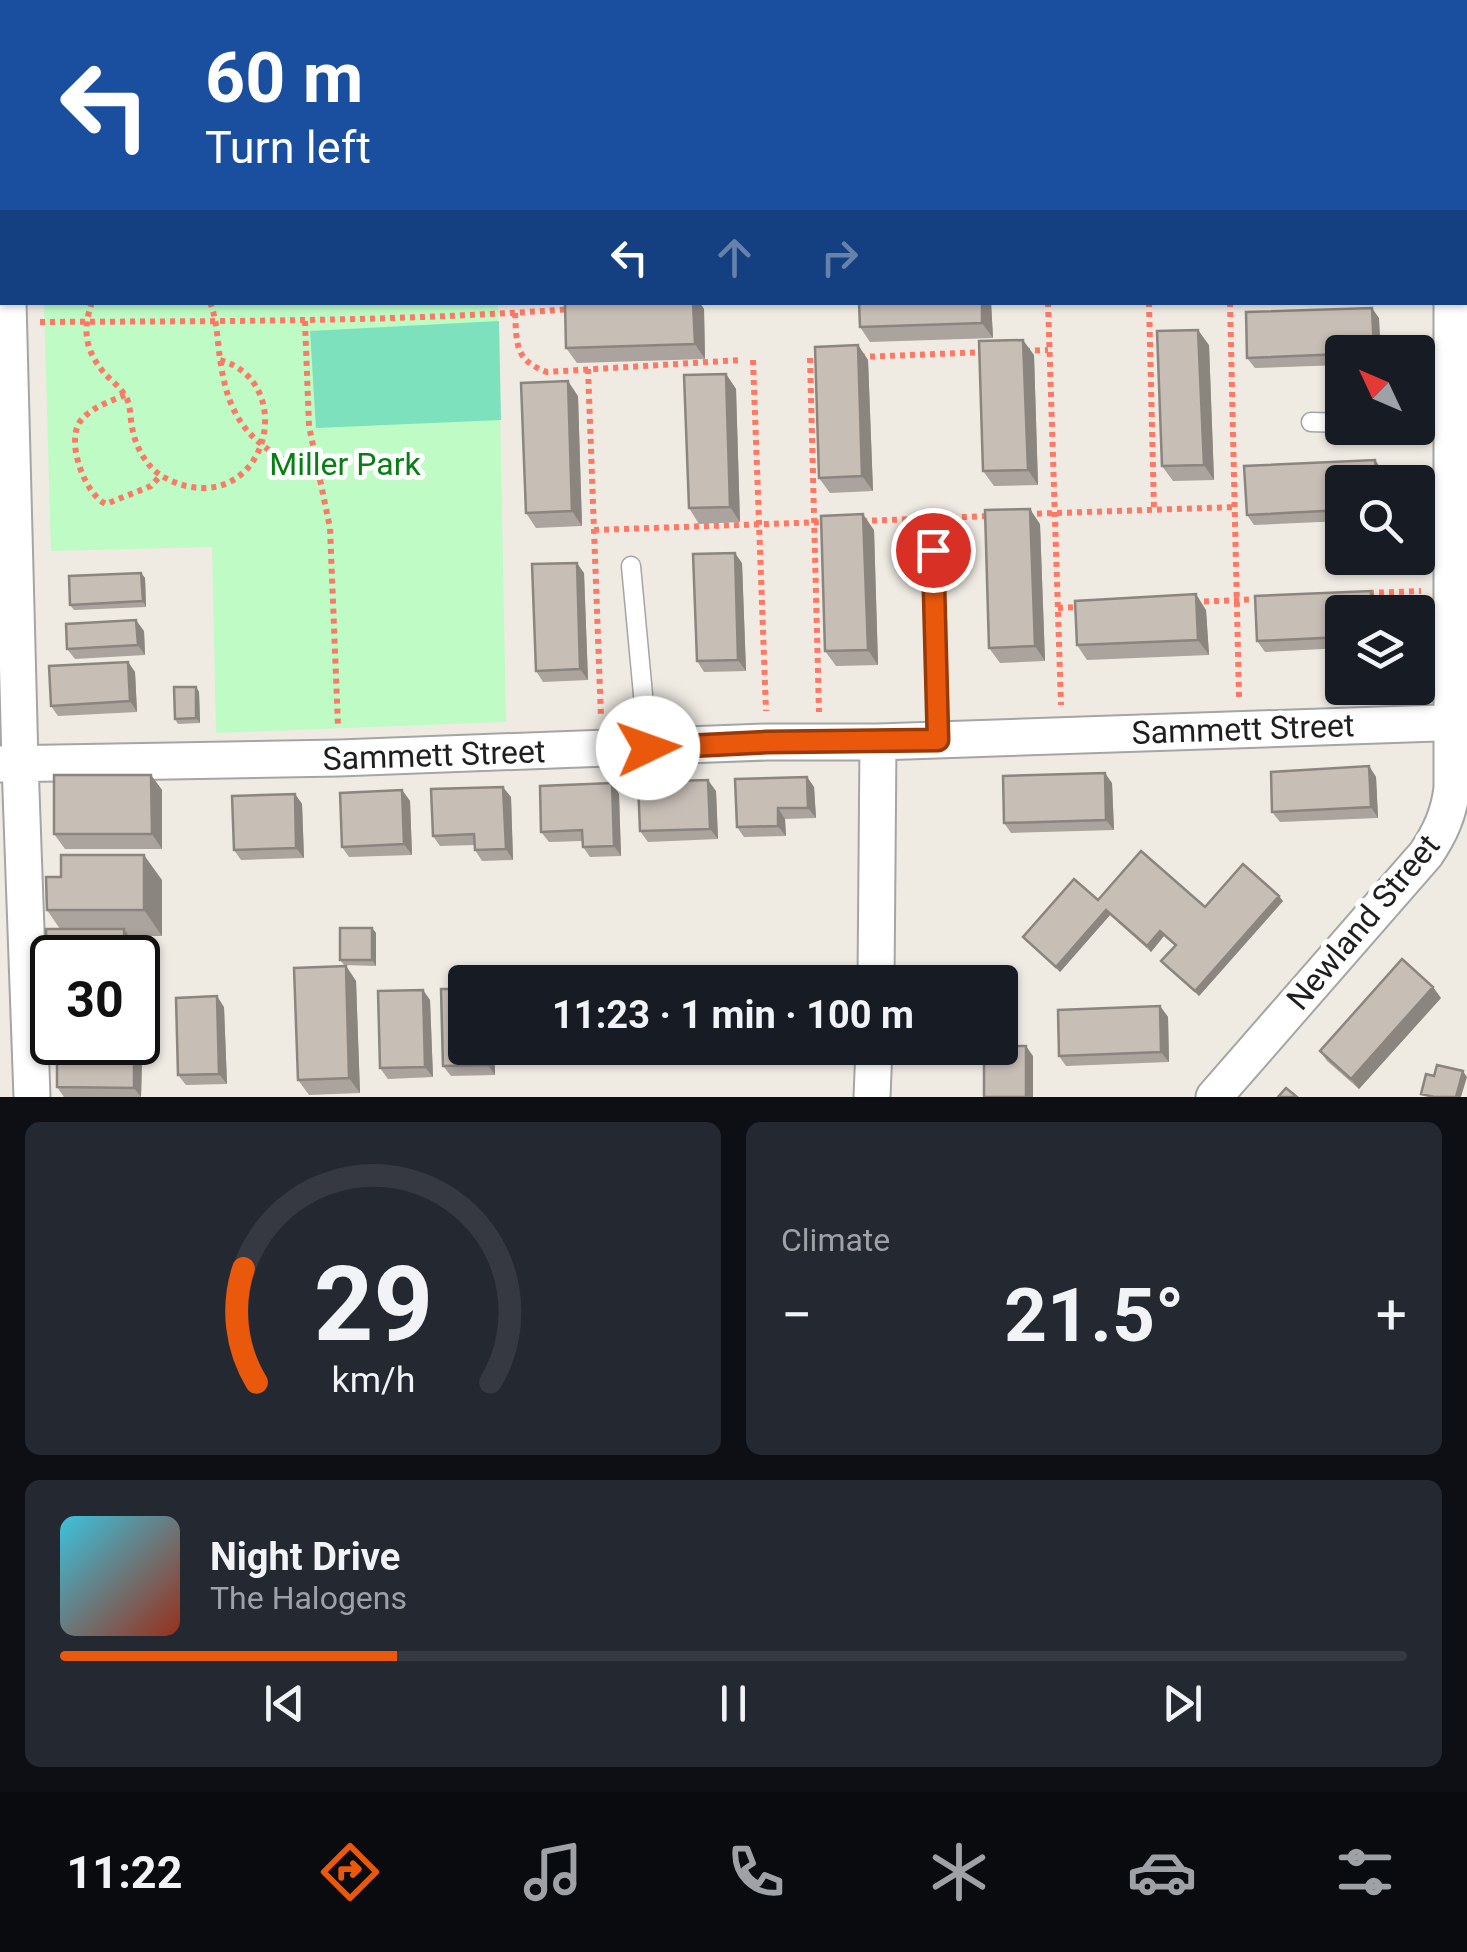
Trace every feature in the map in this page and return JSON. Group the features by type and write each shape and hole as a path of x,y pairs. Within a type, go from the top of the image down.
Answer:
{"street":[{"name":"Newland Street","path":"1214,1097 1387,901 1436,840 1450,806 1460,722 1452,590 1435,426 1452,305"},
{"path":"8,312 10,764 32,1097"},
{"name":"Sammett Street","path":"10,764 339,758 1460,722"},
{"path":"876,965 878,742"},
{"path":"872,1097 873,1065"}],"lane":[{"path":"1310,422 1325,422"},
{"path":"933,550 938,740"},
{"path":"631,566 648,748"}],"path":[{"path":"91,305 86,334 94,358 125,395 136,442 160,476 190,487 224,484 251,464 262,447 262,398 254,382 241,370 220,360"},
{"path":"211,305 218,321 225,386 237,417 262,447 320,478"},
{"path":"1048,305 1062,736"},
{"path":"1149,305 1154,510"},
{"path":"1230,305 1239,728"},
{"path":"8,312 86,322 304,320 573,308"},
{"path":"515,313 517,348 526,362 547,372 740,360"},
{"path":"304,320 309,426 330,528 339,758"},
{"path":"1010,351 1048,350"},
{"path":"858,357 992,352"},
{"path":"810,358 820,743"},
{"path":"753,360 767,742"},
{"path":"588,369 602,749"},
{"path":"125,395 82,419 73,435 83,474 92,492 106,504 150,486 160,476"},
{"path":"1018,515 1236,507"},
{"path":"851,521 999,516"},
{"path":"594,530 833,522"},
{"path":"1354,594 1452,590"},
{"path":"1178,602 1276,598"},
{"path":"1058,608 1098,606"}],"green space":[{"name":"Miller Park","path":"44,305 498,305 506,722 216,733 212,547 51,551"},
{"path":"499,321 501,420 316,428 310,331"}],"building":[{"path":"565,305 693,305 695,344 566,348"},
{"path":"859,305 982,305 982,323 860,327"},
{"path":"1372,308 1373,335 1325,335 1325,355 1247,358 1246,312"},
{"path":"1198,330 1204,465 1162,466 1157,331"},
{"path":"1023,340 1028,470 983,471 979,341"},
{"path":"858,345 862,476 819,478 815,347"},
{"path":"726,374 730,507 689,508 684,375"},
{"path":"568,381 572,511 526,513 521,383"},
{"path":"1375,460 1375,465 1325,465 1325,511 1247,515 1244,466"},
{"path":"1030,509 1035,646 989,648 985,510"},
{"path":"863,514 868,650 825,651 821,516"},
{"path":"735,553 738,660 697,661 693,554"},
{"path":"577,563 580,669 536,671 532,564"},
{"path":"141,573 143,601 70,605 69,576"},
{"path":"1371,591 1371,595 1325,595 1325,638 1257,641 1255,596"},
{"path":"1196,594 1198,640 1077,645 1075,601"},
{"path":"136,620 138,645 67,649 66,624"},
{"path":"128,662 130,701 51,706 49,666"},
{"path":"174,687 196,687 196,718 175,719"},
{"path":"1369,766 1371,807 1272,812 1271,772"},
{"path":"1105,773 1106,820 1004,823 1003,776"},
{"path":"54,775 151,775 152,834 54,834"},
{"path":"807,777 808,808 778,808 778,826 737,827 735,779"},
{"path":"708,780 710,829 640,831 638,782"},
{"path":"612,783 614,846 583,847 582,830 541,832 540,786"},
{"path":"503,787 506,849 475,850 474,834 433,836 431,789"},
{"path":"402,790 404,844 342,847 340,793"},
{"path":"295,794 296,848 234,850 232,796"},
{"path":"1141,851 1205,907 1243,864 1279,896 1195,991 1161,961 1176,945 1160,931 1147,946 1106,910 1056,967 1023,937 1074,879 1098,900"},
{"path":"61,855 144,855 144,910 47,910 46,877 61,877"},
{"path":"340,928 372,928 372,960 340,960"},
{"path":"46,929 124,929 124,935 46,935"},
{"path":"1402,959 1433,987 1351,1079 1320,1051"},
{"path":"346,966 349,1078 298,1080 294,968"},
{"path":"441,989 448,989 448,1065 488,1065 443,1066"},
{"path":"423,990 425,1067 380,1068 378,991"},
{"path":"217,996 219,1074 178,1075 176,998"},
{"path":"1160,1006 1161,1052 1059,1056 1058,1010"},
{"path":"1018,1046 1026,1046 1026,1097 984,1097 984,1065 1018,1065"},
{"path":"57,1065 134,1065 134,1088 57,1087"},
{"path":"1437,1065 1463,1071 1456,1097 1421,1094 1426,1074 1434,1076"},
{"path":"1286,1088 1297,1097 1278,1097"}],"route":[{"path":"648,748 938,740 933,550"}]}
